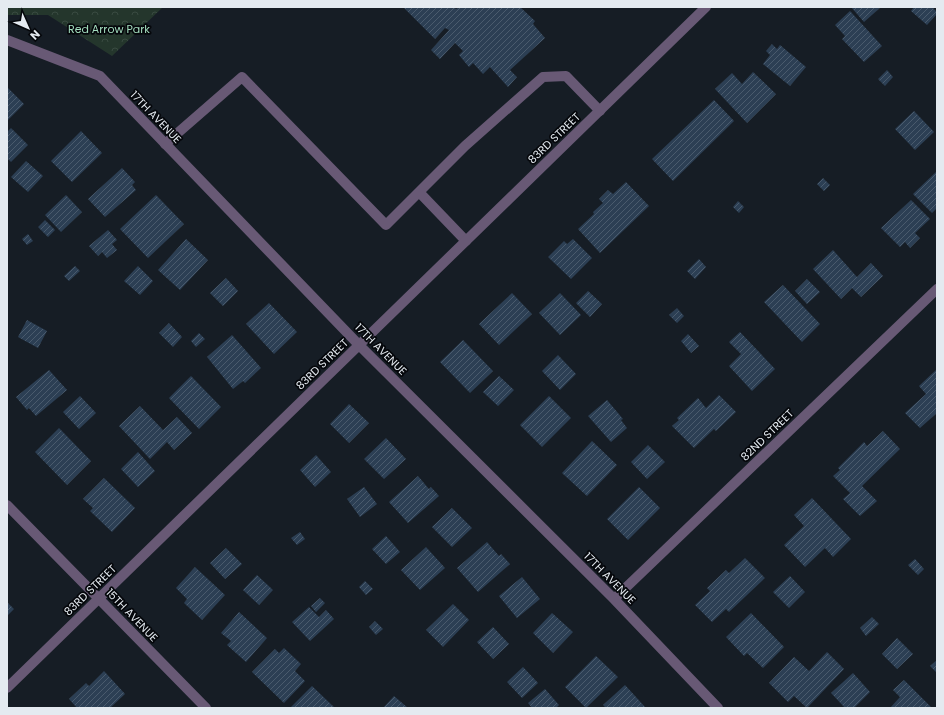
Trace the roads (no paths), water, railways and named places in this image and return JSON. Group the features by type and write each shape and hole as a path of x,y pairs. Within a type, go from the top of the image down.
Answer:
{"street":[{"name":"83RD STREET","path":"7,688 706,7"},
{"name":"17TH AVENUE","path":"7,40 100,76 359,345 614,599 718,708"},
{"path":"165,144 242,77 386,224 465,146 543,77 566,76 600,111"},
{"path":"419,192 466,241"},
{"name":"82ND STREET","path":"614,599 937,288"},
{"name":"15TH AVENUE","path":"7,505 206,708"}],"park label":[{"name":"Red Arrow Park","path":"109,29"}]}
